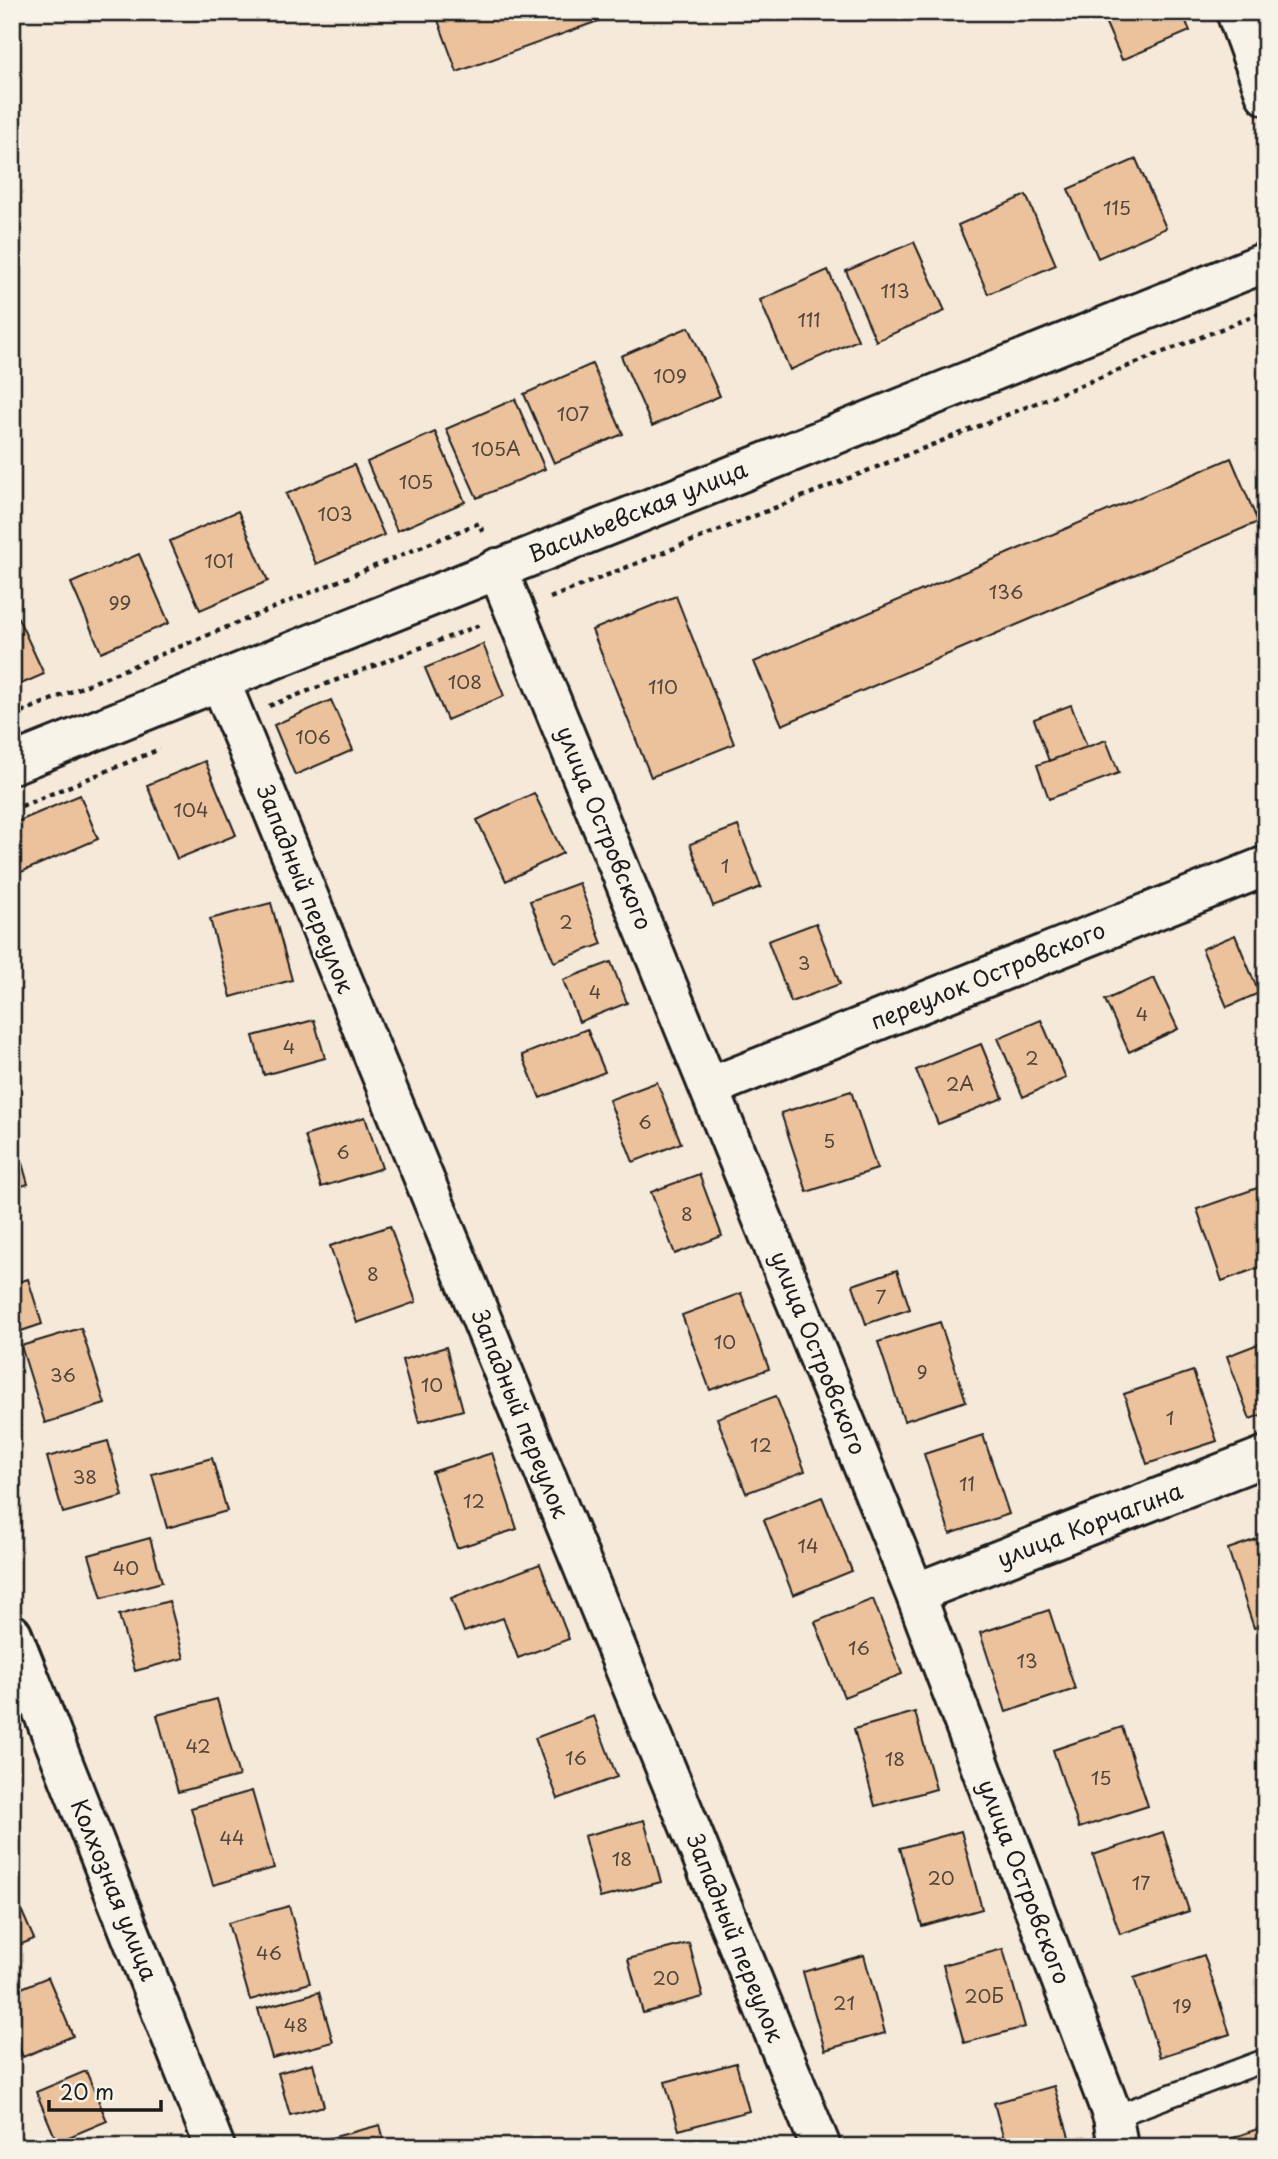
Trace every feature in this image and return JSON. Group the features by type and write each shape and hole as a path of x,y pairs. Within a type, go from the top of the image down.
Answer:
{"street":[{"path":"1249,23 1266,95"},
{"name":"Васильевская улица","path":"12,764 1266,262"},
{"name":"улица Островского","path":"497,568 915,1593 1115,2132"},
{"name":"Западный переулок","path":"220,681 821,2147"},
{"name":"переулок Островского","path":"710,1087 1266,866"},
{"name":"улица Корчагина","path":"915,1593 1266,1456"},
{"name":"Колхозная улица","path":"12,1634 215,2147"}],"lane":[{"path":"1115,2132 1266,2060"}],"path":[{"path":"235,719 516,612 1266,311"},
{"path":"12,716 479,523 497,568"},
{"path":"12,810 173,744"}],"building":[{"path":"435,12 623,12 457,72"},
{"path":"1101,12 1182,12 1190,31 1122,60"},
{"path":"1136,159 1166,228 1098,258 1068,189"},
{"path":"1026,195 1056,265 988,294 958,225"},
{"path":"914,242 945,311 876,341 846,271"},
{"path":"828,270 858,340 790,370 760,300"},
{"path":"689,327 720,396 652,426 621,356"},
{"path":"592,364 623,434 554,463 524,394"},
{"path":"515,399 545,469 477,498 446,429"},
{"path":"435,432 465,502 397,531 367,462"},
{"path":"1231,458 1258,522 782,725 754,662"},
{"path":"354,465 384,535 316,564 286,494"},
{"path":"238,511 268,581 200,610 170,541"},
{"path":"139,554 169,623 101,652 71,583"},
{"path":"676,596 734,744 651,777 592,630"},
{"path":"12,605 44,674 12,688"},
{"path":"483,644 504,696 447,720 425,668"},
{"path":"331,700 353,750 295,775 274,725"},
{"path":"1071,705 1087,747 1049,761 1034,719"},
{"path":"1106,740 1119,773 1049,799 1037,765"},
{"path":"205,761 236,835 177,859 147,785"},
{"path":"534,793 563,853 506,881 477,820"},
{"path":"80,795 98,839 12,876 12,824"},
{"path":"738,826 761,887 713,906 690,844"},
{"path":"579,883 602,944 554,962 530,901"},
{"path":"271,903 292,980 231,997 210,919"},
{"path":"816,923 840,984 791,1002 768,941"},
{"path":"1235,935 1259,993 1227,1007 1202,949"},
{"path":"611,962 627,1003 579,1022 563,980"},
{"path":"1154,978 1178,1029 1129,1052 1105,1000"},
{"path":"314,1020 325,1058 264,1075 253,1036"},
{"path":"1041,1020 1066,1078 1023,1097 998,1038"},
{"path":"587,1029 605,1072 540,1098 522,1055"},
{"path":"981,1044 1003,1098 938,1124 916,1070"},
{"path":"657,1082 681,1143 633,1162 609,1100"},
{"path":"851,1091 877,1169 807,1192 781,1113"},
{"path":"365,1117 382,1168 321,1187 305,1136"},
{"path":"12,1128 28,1184 12,1189"},
{"path":"699,1174 722,1236 675,1254 651,1192"},
{"path":"1266,1185 1266,1265 1222,1281 1197,1209"},
{"path":"390,1226 416,1302 357,1323 330,1246"},
{"path":"897,1270 910,1309 866,1324 853,1285"},
{"path":"28,1279 42,1324 12,1334 12,1284"},
{"path":"741,1293 769,1369 710,1390 682,1315"},
{"path":"940,1322 966,1401 904,1421 878,1342"},
{"path":"81,1328 105,1404 45,1423 21,1346"},
{"path":"1266,1341 1266,1413 1250,1419 1227,1356"},
{"path":"446,1347 463,1410 419,1422 402,1360"},
{"path":"1193,1371 1217,1441 1147,1464 1124,1394"},
{"path":"776,1396 805,1471 746,1493 717,1418"},
{"path":"983,1435 1009,1514 950,1534 924,1454"},
{"path":"108,1441 123,1496 63,1513 47,1457"},
{"path":"492,1453 517,1529 457,1548 432,1472"},
{"path":"212,1458 227,1511 167,1528 152,1474"},
{"path":"822,1497 852,1571 793,1595 764,1520"},
{"path":"1266,1536 1266,1624 1254,1628 1228,1549"},
{"path":"150,1538 162,1582 102,1598 89,1555"},
{"path":"540,1564 569,1639 518,1658 503,1618 464,1632 451,1598"},
{"path":"873,1599 902,1674 844,1697 815,1622"},
{"path":"169,1601 184,1658 135,1671 119,1615"},
{"path":"1049,1610 1075,1689 1006,1712 980,1633"},
{"path":"217,1699 239,1776 178,1792 157,1715"},
{"path":"915,1712 936,1789 875,1806 854,1729"},
{"path":"594,1716 617,1777 558,1799 535,1738"},
{"path":"1122,1727 1148,1806 1079,1828 1053,1750"},
{"path":"252,1791 274,1868 213,1885 191,1808"},
{"path":"644,1820 661,1882 600,1898 584,1836"},
{"path":"961,1831 982,1909 922,1926 900,1848"},
{"path":"1163,1832 1189,1911 1120,1934 1093,1855"},
{"path":"12,1889 34,1939 12,1948"},
{"path":"289,1906 310,1983 250,2000 228,1923"},
{"path":"689,1943 703,1997 643,2013 628,1959"},
{"path":"1003,1949 1025,2027 964,2043 943,1965"},
{"path":"864,1955 885,2033 825,2050 803,1972"},
{"path":"1204,1955 1230,2034 1160,2057 1134,1978"},
{"path":"48,1977 73,2036 23,2057 12,2032 12,1992"},
{"path":"319,1992 333,2042 272,2058 258,2009"},
{"path":"313,2063 324,2106 290,2115 278,2073"},
{"path":"736,2063 749,2111 679,2130 665,2082"},
{"path":"86,2071 107,2121 57,2142 36,2092"},
{"path":"1054,2086 1072,2147 1006,2147 994,2103"},
{"path":"380,2125 386,2147 321,2147 319,2141"},
{"path":"1260,2128 1266,2147 1207,2147"}]}
